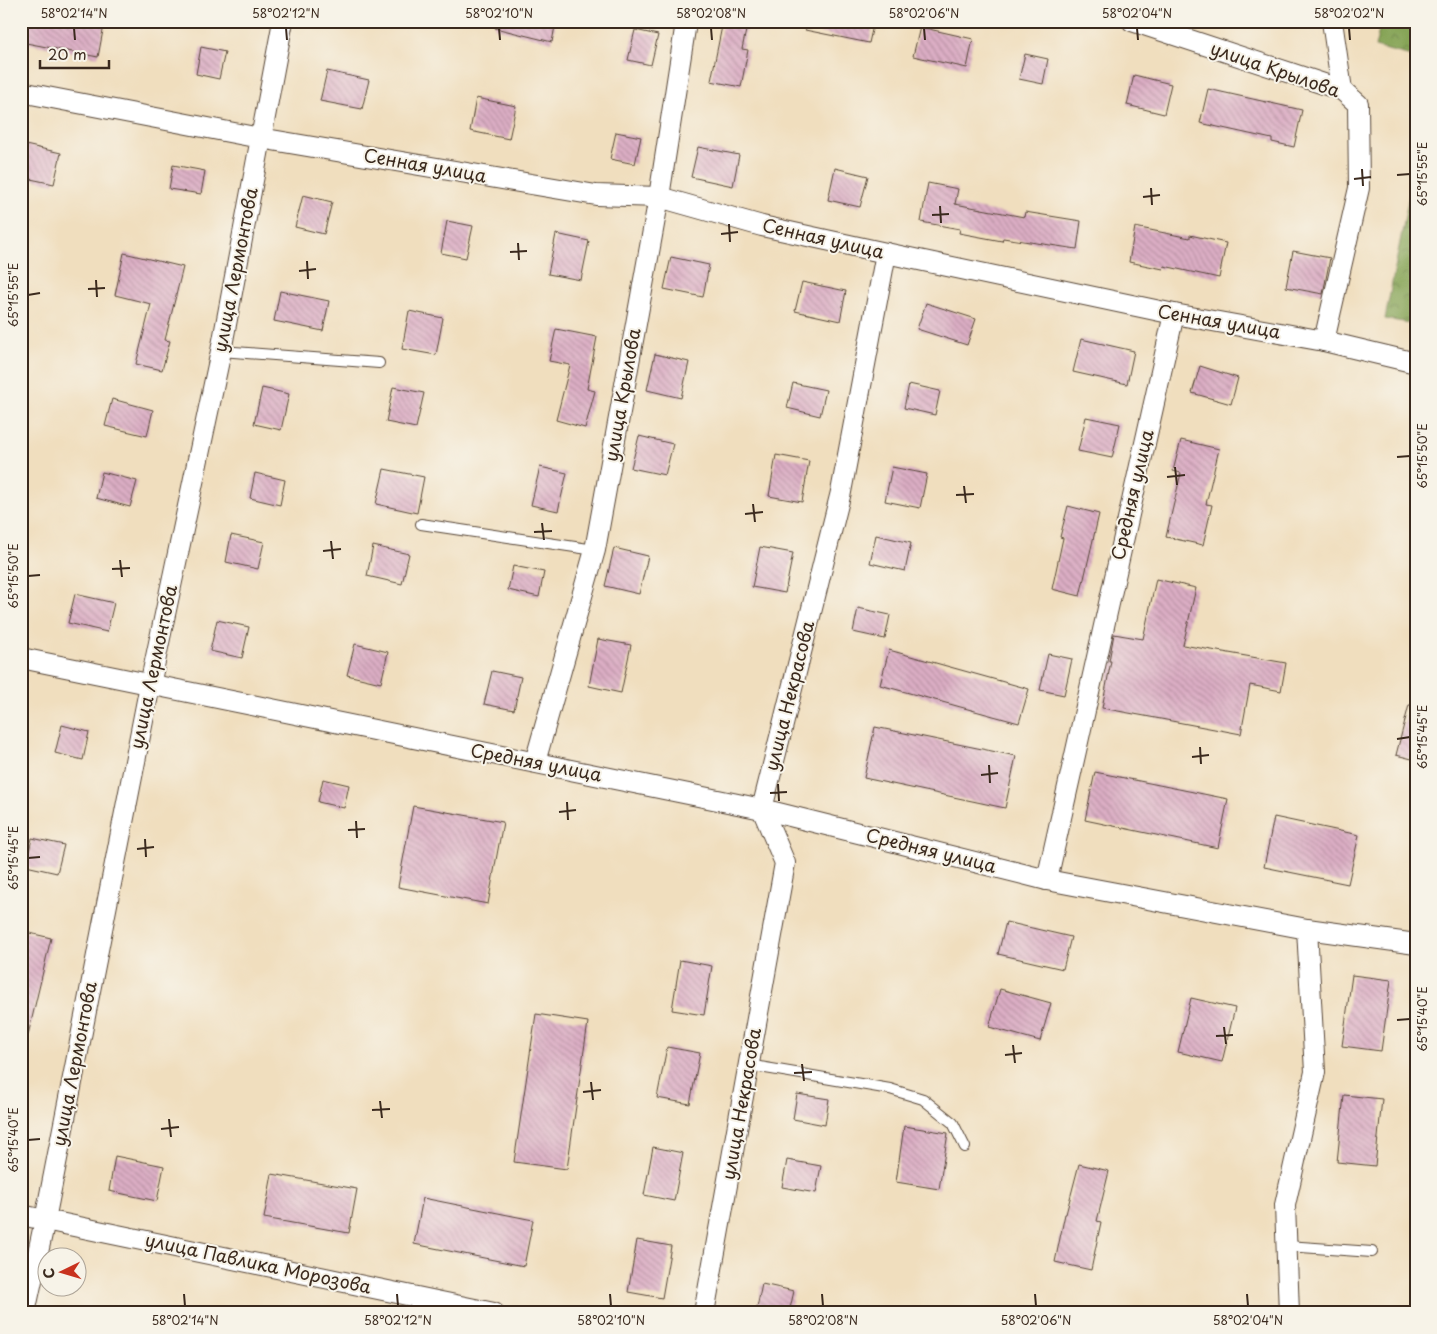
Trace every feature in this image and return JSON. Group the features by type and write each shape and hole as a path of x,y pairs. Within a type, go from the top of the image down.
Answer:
{"street":[{"name":"улица Лермонтова","path":"25,1313 150,685 221,352 283,21"},
{"name":"улица Крылова","path":"535,762 595,550 659,198 685,21"},
{"name":"улица Крылова","path":"1132,21 1342,90 1358,104 1359,188 1324,341"},
{"path":"1332,21 1342,90"},
{"name":"Сенная улица","path":"21,92 260,138 596,195 659,198 762,226 886,254 1174,314 1324,341 1416,363"},
{"name":"улица Некрасова","path":"704,1313 785,863 762,808 841,492 886,254"},
{"name":"Средняя улица","path":"1047,880 1174,314"},
{"name":"Средняя улица","path":"21,658 762,808 1047,880 1307,929 1416,943"},
{"path":"1289,1313 1285,1205 1315,1072 1307,929"},
{"name":"улица Павлика Морозова","path":"21,1216 494,1313"}],"lane":[{"path":"221,352 378,363"},
{"path":"420,524 595,550"},
{"path":"748,1065 890,1089 923,1100 953,1123 965,1147"},
{"path":"1287,1246 1372,1252"}],"green space":[{"path":"1381,21 1416,21 1416,57 1375,47"},
{"path":"1416,160 1416,324 1385,319"}],"building":[{"path":"21,21 84,21 104,25 98,57 21,42"},
{"path":"495,21 556,21 552,42 495,28"},
{"path":"723,21 748,21 742,49 748,50 741,87 711,81"},
{"path":"806,21 874,21 869,43 805,30"},
{"path":"920,27 973,39 967,68 913,56"},
{"path":"635,30 658,35 651,65 628,60"},
{"path":"201,47 225,52 219,79 196,74"},
{"path":"1025,54 1048,59 1043,84 1019,79"},
{"path":"327,71 369,80 362,109 320,101"},
{"path":"1134,75 1171,84 1164,114 1127,105"},
{"path":"1208,89 1302,110 1294,147 1272,142 1272,139 1200,123"},
{"path":"476,98 516,106 509,139 470,131"},
{"path":"616,132 641,137 635,164 610,159"},
{"path":"21,144 61,153 54,184 21,177"},
{"path":"698,147 739,155 733,186 691,177"},
{"path":"173,165 205,171 201,194 169,189"},
{"path":"835,168 868,176 860,207 828,200"},
{"path":"928,183 958,189 955,204 1024,217 1025,212 1081,221 1077,249 1003,238 1002,241 959,233 960,229 921,222"},
{"path":"303,195 332,202 324,234 295,227"},
{"path":"447,221 473,226 466,258 441,253"},
{"path":"1135,227 1190,238 1190,235 1226,243 1219,278 1164,266 1163,269 1129,262"},
{"path":"556,234 589,241 581,280 548,274"},
{"path":"1293,251 1330,258 1323,294 1286,287"},
{"path":"124,253 183,267 165,340 170,341 162,370 136,364 151,304 115,295"},
{"path":"671,257 709,265 703,297 664,289"},
{"path":"802,282 846,291 840,321 795,311"},
{"path":"280,291 329,301 323,331 274,321"},
{"path":"926,303 976,319 967,345 917,329"},
{"path":"409,311 443,318 436,355 402,349"},
{"path":"556,329 597,337 587,389 595,391 585,428 556,420 570,365 549,361"},
{"path":"1081,339 1134,351 1127,384 1073,372"},
{"path":"655,354 689,362 681,398 647,390"},
{"path":"1200,366 1238,378 1231,404 1192,393"},
{"path":"793,383 826,390 820,416 787,408"},
{"path":"909,384 940,391 935,415 904,408"},
{"path":"393,387 424,393 416,428 386,422"},
{"path":"262,388 289,394 281,430 254,424"},
{"path":"112,399 153,410 147,436 105,426"},
{"path":"1086,417 1120,424 1112,458 1078,451"},
{"path":"639,436 673,444 665,475 631,468"},
{"path":"1181,440 1219,449 1206,504 1212,505 1203,545 1166,537 1181,473 1173,471"},
{"path":"776,455 809,461 802,502 769,496"},
{"path":"540,467 567,473 558,511 531,505"},
{"path":"892,467 927,474 920,508 885,501"},
{"path":"384,469 424,477 417,513 376,504"},
{"path":"102,472 137,481 130,507 96,498"},
{"path":"255,473 285,480 280,505 250,498"},
{"path":"1068,506 1099,514 1080,596 1052,589 1063,538 1060,537"},
{"path":"231,535 264,542 258,569 226,562"},
{"path":"876,535 911,543 905,571 870,563"},
{"path":"373,546 409,554 402,584 367,576"},
{"path":"760,547 793,553 785,593 752,587"},
{"path":"614,548 648,556 639,594 605,586"},
{"path":"513,566 544,572 539,597 508,590"},
{"path":"1156,579 1196,588 1183,645 1286,663 1281,691 1250,685 1241,734 1102,708 1114,634 1143,639"},
{"path":"75,594 114,603 107,632 68,623"},
{"path":"858,608 890,615 885,639 853,632"},
{"path":"217,620 249,627 242,658 210,651"},
{"path":"598,639 631,645 621,693 589,686"},
{"path":"355,644 388,652 381,683 347,675"},
{"path":"889,650 1029,689 1019,723 880,685"},
{"path":"1048,654 1072,659 1064,695 1040,690"},
{"path":"492,671 521,677 514,710 484,704"},
{"path":"1409,705 1416,705 1416,760 1396,755"},
{"path":"62,725 89,732 83,760 55,753"},
{"path":"875,727 1016,756 1005,808 864,778"},
{"path":"1095,772 1228,799 1218,848 1085,820"},
{"path":"323,779 349,785 344,808 318,802"},
{"path":"413,806 503,822 488,904 398,887"},
{"path":"1274,817 1359,835 1348,884 1264,867"},
{"path":"32,838 64,845 57,873 26,866"},
{"path":"1006,922 1071,937 1063,969 998,954"},
{"path":"21,931 51,938 28,1035 21,1035"},
{"path":"680,960 712,966 704,1015 672,1010"},
{"path":"1352,975 1391,980 1381,1051 1342,1046"},
{"path":"1000,989 1051,1003 1040,1041 989,1027"},
{"path":"1191,998 1235,1008 1222,1062 1178,1052"},
{"path":"536,1014 588,1022 567,1169 514,1162"},
{"path":"667,1047 700,1053 690,1104 657,1098"},
{"path":"797,1094 829,1099 825,1125 793,1119"},
{"path":"1344,1095 1382,1099 1375,1166 1337,1162"},
{"path":"904,1126 948,1133 939,1189 896,1182"},
{"path":"653,1147 683,1153 674,1201 644,1195"},
{"path":"115,1156 164,1166 157,1201 109,1191"},
{"path":"787,1160 821,1166 816,1193 782,1187"},
{"path":"1079,1164 1109,1171 1097,1221 1101,1222 1091,1270 1055,1262 1065,1214"},
{"path":"272,1174 357,1189 349,1233 264,1218"},
{"path":"423,1198 533,1220 524,1266 414,1244"},
{"path":"637,1240 671,1246 662,1298 628,1292"},
{"path":"762,1284 794,1291 789,1313 756,1313"}]}
